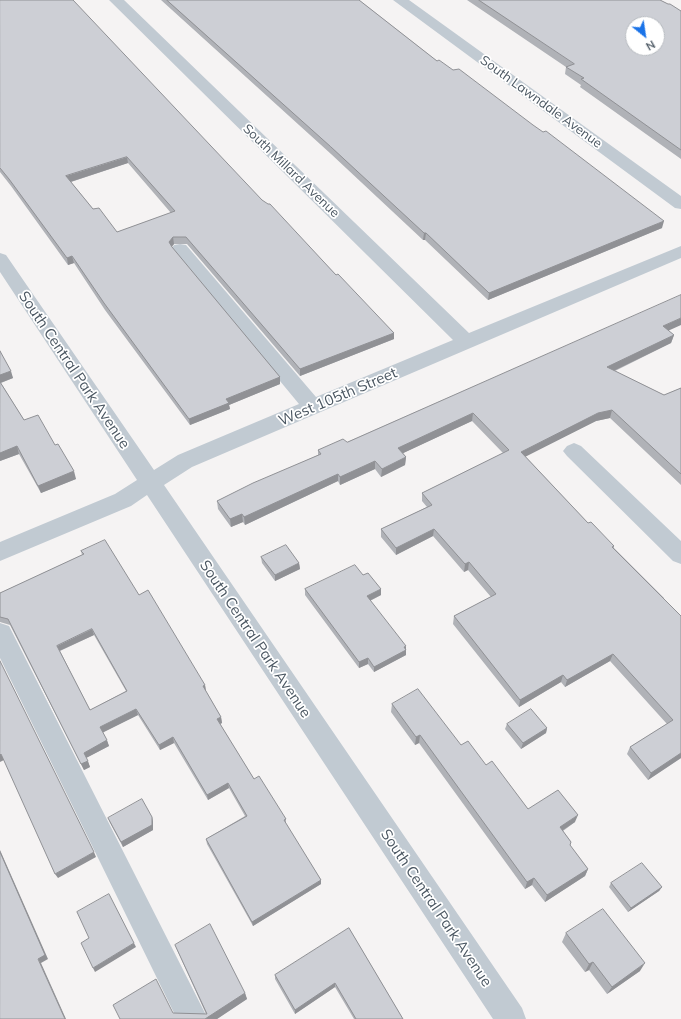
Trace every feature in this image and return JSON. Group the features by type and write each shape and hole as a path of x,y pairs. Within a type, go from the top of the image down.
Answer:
{"street":[{"name":"South Millard Avenue","path":"116,0 466,342"},
{"name":"South Lawndale Avenue","path":"400,0 681,204"},
{"path":"180,249 313,407"},
{"name":"West 105th Street","path":"0,552 123,500 149,482 185,461 681,251"},
{"name":"South Central Park Avenue","path":"3,269 149,482 511,1019"},
{"path":"574,450 681,555"},
{"path":"0,633 193,1019"}],"building":[{"path":"0,0 73,0 262,200 270,204 336,275 338,274 394,333 300,369 186,237 173,237 169,242 172,247 280,377 226,399 229,403 189,419 104,303 72,256 67,258 0,168","holes":["127,157 175,211 117,232 99,208 93,209 66,176"]},
{"path":"167,0 359,0 437,61 439,60 453,70 459,69 533,125 543,132 546,131 664,221 489,293 426,233 424,233 331,147"},
{"path":"479,0 660,0 681,11 681,150 581,79 584,78 566,67 574,64"},
{"path":"681,295 681,318 663,326 674,335 607,367 664,395 681,388 681,474 612,410 598,413 521,452 588,523 591,522 614,546 612,547 681,616 681,753 651,773 630,747 673,720 613,654 567,680 563,675 520,700 454,616 496,594 469,562 465,564 434,529 396,548 381,529 432,505 422,493 509,450 473,413 398,448 406,457 382,469 375,461 340,477 338,474 244,517 242,514 230,519 217,501 253,483 321,454 318,450 343,439 347,442"},
{"path":"0,351 11,371 0,375"},
{"path":"0,382 24,420 38,415 55,445 58,444 74,471 38,486 17,446 0,453"},
{"path":"105,540 139,595 148,590 205,685 203,686 221,717 217,719 254,779 259,776 321,880 252,922 206,839 247,816 228,783 207,795 173,737 159,745 136,709 100,727 107,740 84,753 88,761 81,764 8,619 0,617 0,593 84,554 81,551","holes":["92,629 127,691 90,710 57,646"]},
{"path":"286,545 299,563 275,575 261,557"},
{"path":"355,565 363,575 368,573 381,589 367,596 406,646 404,647 406,650 374,667 368,658 359,662 305,589"},
{"path":"0,661 94,852 55,874 1,754 0,755"},
{"path":"418,689 461,745 468,741 486,765 492,761 528,809 558,790 578,815 560,827 571,842 570,845 588,869 547,895 534,878 527,882 420,735 416,737 392,704"},
{"path":"531,709 547,728 523,743 507,724"},
{"path":"142,799 152,817 152,825 121,842 108,818"},
{"path":"0,852 45,955 38,959 65,1019 0,1019"},
{"path":"642,863 662,887 631,908 611,883"},
{"path":"109,894 134,943 93,968 81,943 89,938 77,912"},
{"path":"603,909 645,963 612,987 593,962 589,964 566,933"},
{"path":"210,924 245,993 205,1019 120,1019 113,1005 156,979 173,1013 207,1014 175,945"},
{"path":"349,928 403,1019 356,1019 335,983 295,1010 275,975"}]}
